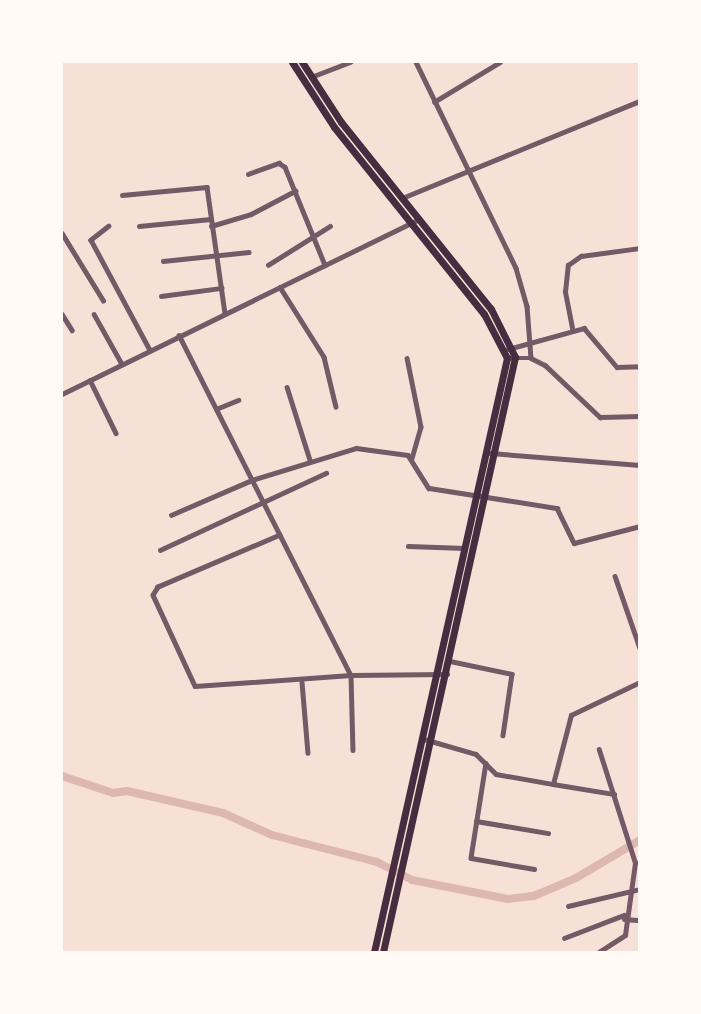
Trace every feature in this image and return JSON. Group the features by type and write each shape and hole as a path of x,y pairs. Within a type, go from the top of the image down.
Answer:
{"main road":[{"path":"292,62 303,82 410,224 484,314 507,358 488,497 405,860 374,952"},
{"path":"302,62 310,78 491,309 513,348 515,357 493,454 479,496 438,673 397,858 383,952"}],"street":[{"path":"303,82 350,62"},
{"path":"416,62 516,268 532,346 531,358"},
{"path":"434,102 500,62"},
{"path":"402,198 639,101"},
{"path":"248,174 279,163 295,191 325,266"},
{"path":"122,195 204,186 210,193 211,226 225,313"},
{"path":"211,226 251,214 295,191"},
{"path":"139,226 211,219"},
{"path":"62,394 419,219"},
{"path":"109,226 91,240 150,350"},
{"path":"268,265 330,226"},
{"path":"63,237 103,300"},
{"path":"572,328 565,292 568,265 581,256 639,248"},
{"path":"163,261 249,252"},
{"path":"280,286 324,357 336,406"},
{"path":"161,296 221,288"},
{"path":"62,314 72,330"},
{"path":"94,314 122,364"},
{"path":"504,350 532,346 572,328 590,330 617,367 639,366"},
{"path":"179,335 351,675 353,750"},
{"path":"407,358 421,427 412,459 422,484 479,496 557,508 574,543 639,526"},
{"path":"507,358 531,358 551,370 590,412 617,420 639,416"},
{"path":"90,380 116,433"},
{"path":"286,387 310,460"},
{"path":"216,409 238,400"},
{"path":"171,515 252,480 310,460 356,448 412,459"},
{"path":"493,454 639,465"},
{"path":"159,550 264,504 326,473"},
{"path":"280,535 158,587 153,596 195,686 302,682 351,675 447,674"},
{"path":"408,546 467,548"},
{"path":"615,576 639,648"},
{"path":"450,661 512,674 503,735"},
{"path":"302,682 308,753"},
{"path":"554,784 571,715 639,682"},
{"path":"424,739 432,740 486,763 496,774 614,794"},
{"path":"598,952 625,935 624,917 632,889 635,853 599,750"},
{"path":"486,763 476,821 473,861 534,870"},
{"path":"476,821 548,833"},
{"path":"568,906 639,889"},
{"path":"564,938 624,917 639,920"}],"waterway":[{"path":"62,776 113,793 127,791 223,813 272,835 377,862 412,880 508,899 534,896 576,878 640,840"}]}
